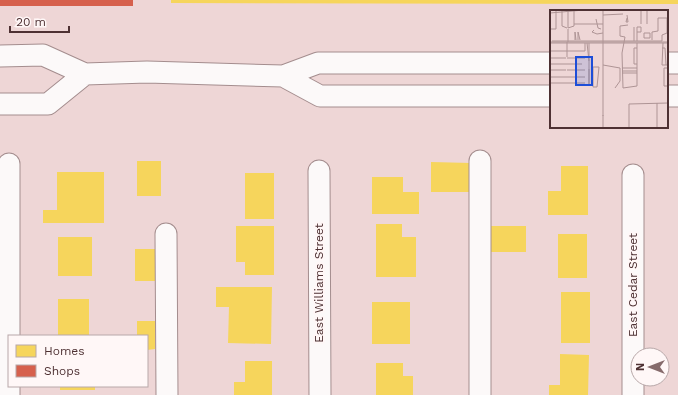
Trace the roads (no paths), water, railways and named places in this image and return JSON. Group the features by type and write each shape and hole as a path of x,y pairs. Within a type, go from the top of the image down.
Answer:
{"street":[{"path":"0,56 43,56 85,74 147,72 283,76 318,63 550,63"},
{"path":"0,104 48,104 85,74"},
{"path":"283,76 320,96 550,96"},
{"path":"480,161 480,395"},
{"path":"9,164 9,335"},
{"name":"East Williams Street","path":"319,171 320,395"},
{"name":"East Cedar Street","path":"633,176 633,395"},
{"path":"166,234 167,395"}]}
